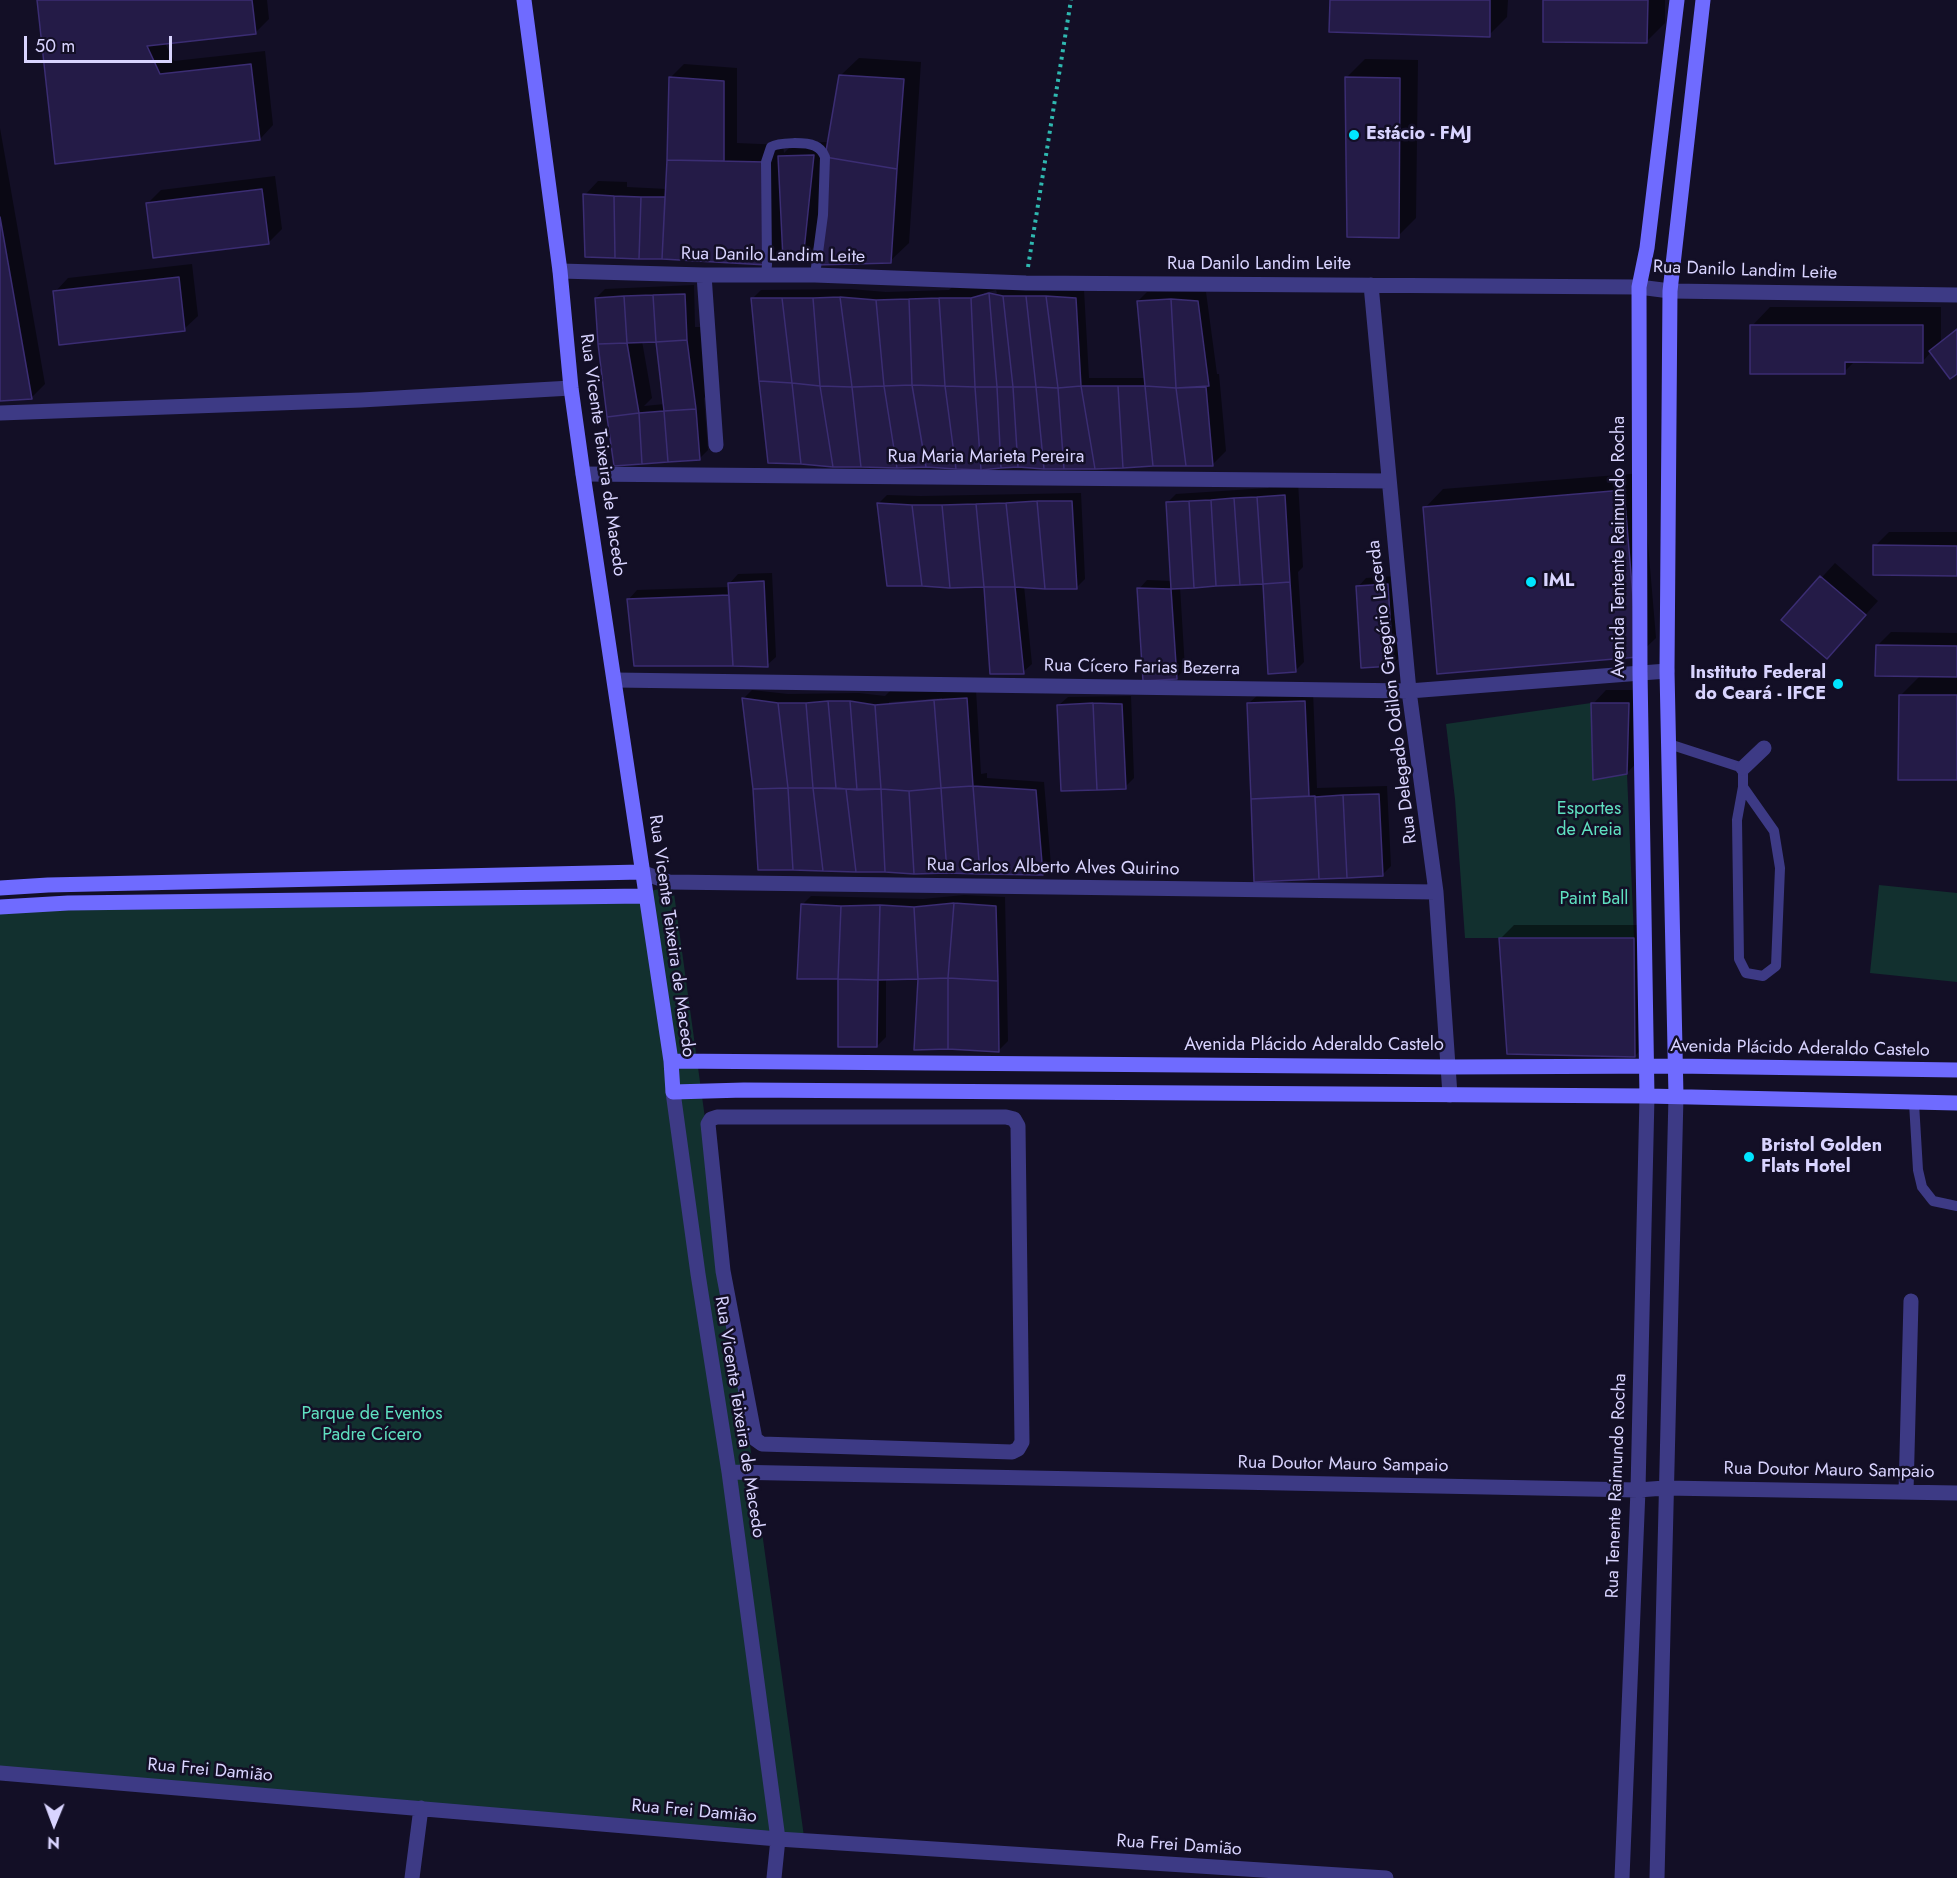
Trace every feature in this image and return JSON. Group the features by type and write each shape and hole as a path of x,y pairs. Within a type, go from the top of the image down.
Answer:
{"street":[{"name":"Rua Vicente Teixeira de Macedo","path":"524,0 560,271 571,388 670,1061 698,1274 729,1472 778,1839 774,1878"},
{"name":"Avenida Tentente Raimundo Rocha","path":"1647,1096 1640,672 1639,287 1647,248 1677,0"},
{"path":"1657,1878 1676,1096 1667,671 1670,291 1704,0"},
{"name":"Rua Danilo Landim Leite","path":"560,271 704,275 815,274 1026,283 1639,287 1670,291 1957,295"},
{"path":"704,275 716,445"},
{"name":"Rua Delegado Odilon Gregório Lacerda","path":"1371,285 1409,691 1436,892 1450,1095"},
{"path":"0,413 361,400 571,388"},
{"name":"Rua Maria Marieta Pereira","path":"583,474 1389,481"},
{"name":"Rua Cícero Farias Bezerra","path":"615,680 1409,691 1667,671"},
{"path":"1743,768 1764,748"},
{"path":"0,888 48,885 641,872 669,882"},
{"path":"171,882 171,901"},
{"path":"0,907 171,901 645,896 669,882"},
{"name":"Rua Carlos Alberto Alves Quirino","path":"669,882 1436,892"},
{"name":"Avenida Plácido Aderaldo Castelo","path":"670,1061 1448,1067 1675,1066 1957,1070"},
{"path":"1010,1064 1010,1092"},
{"path":"673,1092 744,1090 1676,1096 1957,1103"},
{"name":"Rua Tenente Raimundo Rocha","path":"1622,1878 1638,1490 1647,1096"},
{"path":"717,1117 1006,1117 1014,1119 1018,1126 1022,1407 1022,1442 1018,1449 1012,1452 759,1443 755,1439 723,1271 708,1124 711,1119 717,1117"},
{"path":"698,1274 723,1271"},
{"path":"1642,1292 1671,1292"},
{"path":"1906,1492 1911,1301"},
{"name":"Rua Doutor Mauro Sampaio","path":"729,1472 1638,1490 1665,1488 1957,1493"},
{"name":"Rua Frei Damião","path":"0,1773 778,1839 1342,1877 1386,1878"},
{"path":"412,1878 421,1808"}],"lane":[{"path":"766,274 766,162 771,147 778,143 815,146 825,156 823,215 815,274"},
{"path":"1668,744 1743,768 1743,787 1737,820 1738,959 1746,973 1763,976 1776,966 1779,868 1774,831 1743,787"},
{"path":"1914,1103 1918,1170 1922,1187 1933,1201 1957,1206"}],"path":[{"path":"1026,283 1071,0"}],"green space":[{"path":"1591,703 1594,779 1627,774 1634,938 1465,938 1455,799 1446,724"},
{"path":"1879,885 1957,893 1957,982 1870,973"},
{"name":"Parque de Eventos Padre Cícero","path":"673,886 805,1844 0,1774 0,909 622,897"}],"building":[{"path":"37,0 252,0 256,34 147,46 160,74 251,64 260,140 55,164"},
{"path":"1330,0 1490,0 1490,37 1329,32"},
{"path":"1543,0 1648,0 1647,43 1543,42"},
{"path":"839,75 904,79 897,169 825,157"},
{"path":"669,77 724,81 724,161 667,160"},
{"path":"1345,77 1400,78 1399,238 1347,237"},
{"path":"814,155 803,260 783,259 778,156"},
{"path":"825,157 897,169 891,263 816,265"},
{"path":"667,160 766,162 767,265 662,259"},
{"path":"262,189 269,244 153,258 146,203"},
{"path":"583,194 614,196 615,258 585,257"},
{"path":"614,196 641,197 639,259 615,258"},
{"path":"641,197 665,197 662,259 639,259"},
{"path":"0,217 32,399 0,401"},
{"path":"179,277 185,331 59,345 53,291"},
{"path":"989,293 1003,296 1013,387 997,387"},
{"path":"989,293 997,387 975,387 971,298"},
{"path":"685,294 687,340 656,342 653,295"},
{"path":"653,295 656,342 627,343 624,296"},
{"path":"624,296 627,343 598,344 595,298"},
{"path":"1003,296 1026,296 1036,387 1013,387"},
{"path":"1026,296 1046,296 1058,388 1036,387"},
{"path":"1046,296 1076,298 1081,386 1058,388"},
{"path":"840,297 876,300 884,386 852,387"},
{"path":"840,297 852,387 820,386 813,298"},
{"path":"751,298 782,298 792,383 759,381"},
{"path":"782,298 813,298 820,386 792,383"},
{"path":"939,298 971,298 975,387 945,386"},
{"path":"939,298 945,386 912,385 909,299"},
{"path":"909,299 912,385 884,386 876,300"},
{"path":"1171,299 1198,301 1209,386 1176,388"},
{"path":"1171,299 1176,388 1145,386 1137,301"},
{"path":"1750,325 1923,325 1923,363 1845,362 1845,374 1750,374"},
{"path":"1957,329 1957,374 1950,379 1929,351"},
{"path":"687,340 696,409 664,411 656,342"},
{"path":"627,343 639,413 607,417 598,344"},
{"path":"759,381 792,383 801,464 768,463"},
{"path":"792,383 820,386 833,467 801,464"},
{"path":"912,385 945,386 956,469 926,467"},
{"path":"912,385 926,467 897,468 884,386"},
{"path":"820,386 852,387 861,467 833,467"},
{"path":"884,386 897,468 861,467 852,387"},
{"path":"945,386 975,387 981,470 956,469"},
{"path":"1081,386 1118,386 1123,468 1095,469"},
{"path":"1081,386 1095,469 1064,469 1058,388"},
{"path":"1118,386 1145,386 1153,466 1123,468"},
{"path":"1145,386 1176,388 1186,466 1153,466"},
{"path":"975,387 997,387 1001,468 981,470"},
{"path":"997,387 1013,387 1018,467 1001,468"},
{"path":"1013,387 1036,387 1044,469 1018,467"},
{"path":"1036,387 1058,388 1064,469 1044,469"},
{"path":"1206,387 1213,466 1186,466 1176,388"},
{"path":"696,409 700,460 668,462 664,411"},
{"path":"664,411 668,462 642,464 639,413"},
{"path":"639,413 642,464 614,466 607,417"},
{"name":"IML","path":"1624,490 1638,657 1437,674 1423,507"},
{"path":"1285,495 1290,582 1263,584 1257,497"},
{"path":"1257,497 1263,584 1240,585 1234,498"},
{"path":"1234,498 1240,585 1216,586 1211,500"},
{"path":"1211,500 1216,586 1194,588 1189,501"},
{"path":"1037,501 1072,501 1077,589 1045,589"},
{"path":"1037,501 1045,589 1015,587 1006,503"},
{"path":"1189,501 1194,588 1171,589 1166,502"},
{"path":"877,503 912,505 922,586 887,586"},
{"path":"1006,503 1015,587 984,587 976,504"},
{"path":"976,504 984,587 950,588 942,505"},
{"path":"912,505 942,505 950,588 922,586"},
{"path":"1873,545 1957,546 1957,576 1873,575"},
{"path":"1820,576 1866,615 1827,659 1781,620"},
{"path":"764,581 768,667 733,666 728,583"},
{"path":"1290,582 1296,672 1268,674 1263,584"},
{"path":"1388,584 1393,666 1361,668 1356,586"},
{"path":"984,587 1015,587 1024,674 990,674"},
{"path":"1137,588 1171,589 1177,679 1143,681"},
{"path":"729,595 733,666 634,666 627,599"},
{"path":"1876,645 1957,646 1957,677 1875,676"},
{"path":"1899,695 1957,695 1957,780 1898,780"},
{"path":"742,698 778,703 788,788 753,789"},
{"path":"967,698 973,786 941,788 934,700"},
{"path":"934,700 941,788 909,791 881,789 875,705"},
{"path":"828,701 850,701 857,790 836,788"},
{"path":"828,701 836,788 813,788 806,703"},
{"path":"850,701 875,705 881,789 857,790"},
{"path":"1305,701 1309,796 1251,799 1247,703"},
{"path":"778,703 806,703 813,788 788,788"},
{"path":"1093,703 1122,704 1126,789 1097,790"},
{"path":"1093,703 1097,790 1061,791 1057,705"},
{"path":"1591,703 1629,703 1627,774 1593,780"},
{"path":"973,786 1036,790 1043,875 980,874"},
{"path":"973,786 980,874 947,873 941,788"},
{"path":"788,788 813,788 823,871 793,870"},
{"path":"788,788 793,870 758,870 753,789"},
{"path":"813,788 846,789 856,872 823,871"},
{"path":"941,788 947,873 914,874 909,791"},
{"path":"846,789 881,789 885,872 856,872"},
{"path":"881,789 909,791 914,874 885,872"},
{"path":"1379,794 1383,876 1347,878 1343,795"},
{"path":"1343,795 1347,878 1319,879 1315,797"},
{"path":"1315,796 1319,879 1254,882 1251,799"},
{"path":"954,903 996,906 998,981 948,978"},
{"path":"954,903 948,978 918,979 914,907"},
{"path":"801,904 841,906 838,979 797,979"},
{"path":"880,905 914,907 918,979 878,980"},
{"path":"880,905 878,980 838,979 841,906"},
{"path":"1499,938 1634,938 1635,1057 1507,1054"},
{"path":"948,978 998,981 999,1052 948,1049"},
{"path":"948,978 948,1049 914,1050 918,979"},
{"path":"838,979 878,980 877,1047 838,1047"}],"place":[{"name":"Estácio - FMJ","path":"1354,135"},
{"name":"IML","path":"1531,582"},
{"name":"Instituto Federal do Ceará - IFCE","path":"1838,684"},
{"name":"Bristol Golden Flats Hotel","path":"1749,1157"}],"park label":[{"name":"Esportes de Areia","path":"1589,820"},
{"name":"Paint Ball","path":"1594,900"}]}
